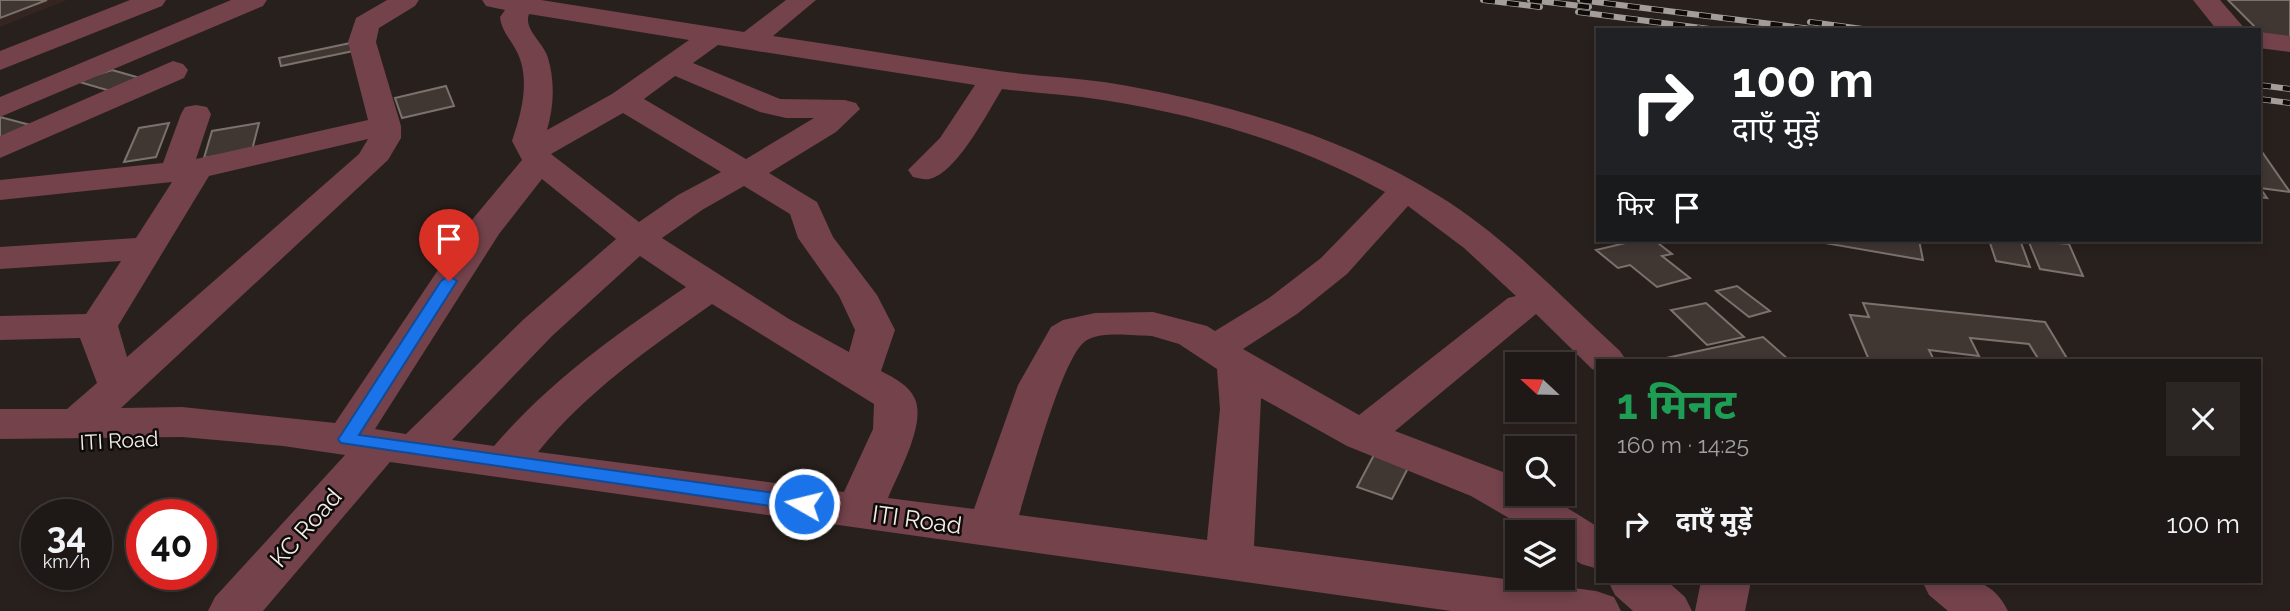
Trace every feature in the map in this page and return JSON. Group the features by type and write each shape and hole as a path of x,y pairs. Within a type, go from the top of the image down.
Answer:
{"street":[{"path":"0,61 153,0"},
{"path":"0,108 254,0"},
{"path":"78,423 372,160 384,138 385,126 362,42 366,24 406,0"},
{"path":"751,40 803,0"},
{"path":"2206,0 2230,28"},
{"path":"859,512 895,429 895,401 859,375 775,328 640,240 535,156 528,141 537,112 538,82 533,55 514,24 508,2 993,79 1103,92 1198,112 1300,143 1370,173 1428,205 1495,255 1604,359"},
{"path":"381,444 484,229 535,156 622,100 715,34"},
{"path":"2261,40 2290,44"},
{"path":"0,148 174,72 43,44"},
{"path":"848,86 877,60"},
{"path":"381,444 571,298 640,240 695,200 816,132 845,109 786,109 771,106 711,79 670,65"},
{"path":"925,170 952,144 993,79"},
{"path":"1030,84 1285,148 1395,200 1452,239 1596,381"},
{"path":"622,100 805,209 816,238 858,295 875,330 872,345 859,375"},
{"path":"119,385 101,345 98,326 145,248 186,170 197,114"},
{"path":"0,190 186,170 385,126"},
{"path":"1226,356 1334,266 1395,200"},
{"path":"0,258 145,248"},
{"path":"505,463 551,407 581,381 618,351 712,286"},
{"path":"1362,435 1522,306"},
{"path":"991,530 1039,385 1065,336 1077,329 1095,325 1153,324 1193,335 1284,393 1362,435 1487,484 1526,504 1596,550"},
{"path":"0,328 98,326"},
{"path":"1226,356 1241,409 1228,562"},
{"name":"ITI Road","path":"0,424 182,422 238,429 283,430 859,512 1596,611"},
{"name":"ITI Road","path":"0,445 162,439 238,429"},
{"name":"KC Road","path":"233,611 381,444"},
{"path":"1635,583 1667,611"},
{"path":"1720,611 1726,583"},
{"path":"1949,583 1983,611"}],"shaded area":[{"path":"0,0 67,0 0,27"}],"building":[{"path":"0,0 47,0 0,18"},
{"path":"2228,0 2290,0 2290,39 2264,36 2261,28 2256,28"},
{"path":"360,41 363,49 281,66 279,58"},
{"path":"112,70 147,80 117,93 76,81"},
{"path":"446,86 454,106 402,118 395,98"},
{"path":"0,117 34,126 0,141"},
{"path":"169,123 156,157 124,162 139,128"},
{"path":"259,123 252,150 204,158 212,131"},
{"path":"2261,150 2290,192 2261,188"},
{"path":"1630,242 1657,242 1672,254 1662,256 1690,278 1657,287 1630,265 1618,268 1596,250"},
{"path":"1819,242 1919,242 1923,260"},
{"path":"1990,242 2021,242 2030,267 1996,261"},
{"path":"2029,242 2069,244 2083,276 2040,269"},
{"path":"1737,286 1770,311 1749,317 1716,291"},
{"path":"1706,303 1744,337 1707,345 1671,310"},
{"path":"1863,303 2045,322 2067,359 2038,359 2029,344 1970,338 1979,356 1929,350 1934,359 1869,359 1850,315 1869,317"},
{"path":"1763,337 1788,359 1662,359"},
{"path":"1375,453 1410,464 1392,499 1357,487"}],"railway":[{"path":"1483,0 1540,7"},
{"path":"1530,0 1589,7"},
{"path":"1580,0 1803,28"},
{"path":"1578,12 1702,28"},
{"path":"1810,22 1855,28"},
{"path":"2261,85 2290,89"},
{"path":"2261,99 2290,103"}],"route":[{"path":"449,281 347,439 804,504"}]}
